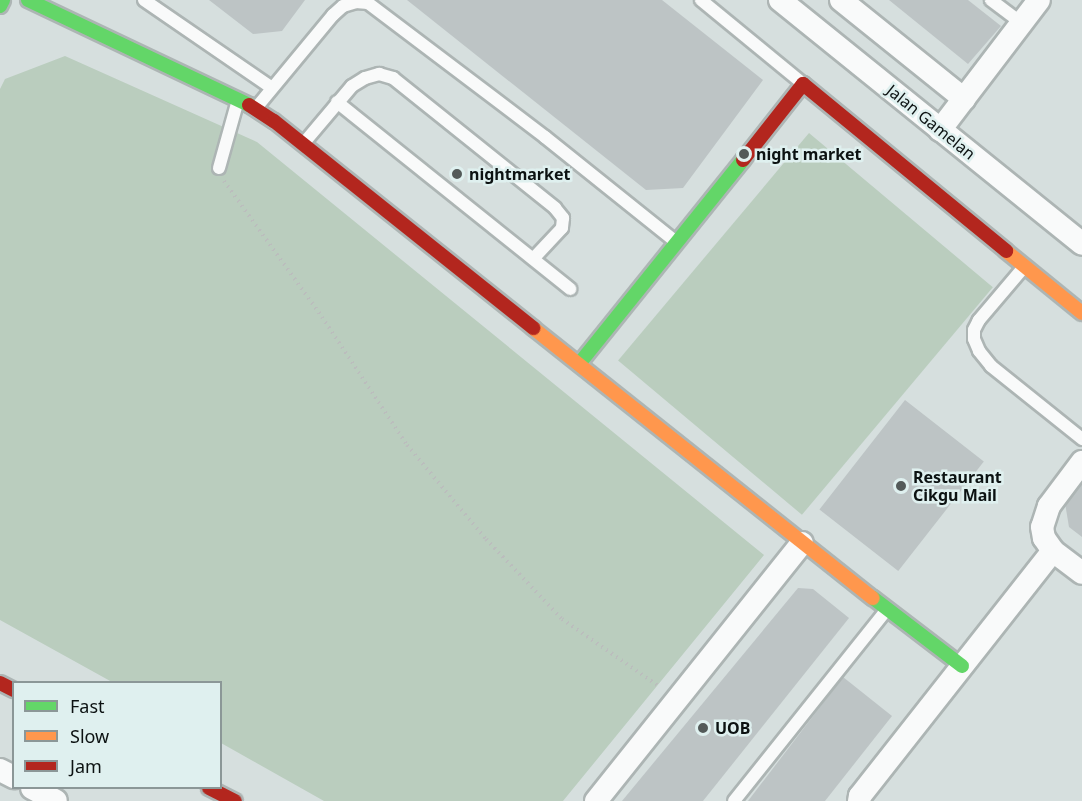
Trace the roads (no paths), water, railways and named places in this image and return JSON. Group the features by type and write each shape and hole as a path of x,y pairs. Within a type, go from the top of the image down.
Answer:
{"street":[{"path":"0,6 3,0"},
{"path":"28,0 256,108 802,543 962,666"},
{"name":"Jalan Gamelan","path":"780,0 940,130 1080,237"},
{"path":"841,0 964,99"},
{"path":"940,130 1039,0"},
{"path":"579,364 803,84 1082,313"},
{"path":"1082,462 1049,506 1042,527 1044,538 1053,551 1082,573"},
{"path":"596,801 802,543"},
{"path":"859,801 1053,551"},
{"path":"34,789 56,801"},
{"path":"211,789 235,801"}],"lane":[{"path":"144,0 272,88"},
{"path":"701,0 803,84"},
{"path":"991,0 1021,23"},
{"path":"256,108 343,6 356,2 368,3 491,95 676,242"},
{"path":"303,144 352,86 365,78 379,74 393,78 464,132 555,208 563,218 562,228 532,259"},
{"path":"219,168 239,99"},
{"path":"337,102 570,289"},
{"path":"1025,267 979,320 974,330 974,339 979,351 991,366 1082,439"},
{"path":"734,801 887,609"}],"place":[{"name":"night market","path":"744,154"},
{"name":"nightmarket","path":"457,174"},
{"name":"Restaurant Cikgu Mail","path":"901,486"},
{"name":"UOB","path":"703,728"}]}
